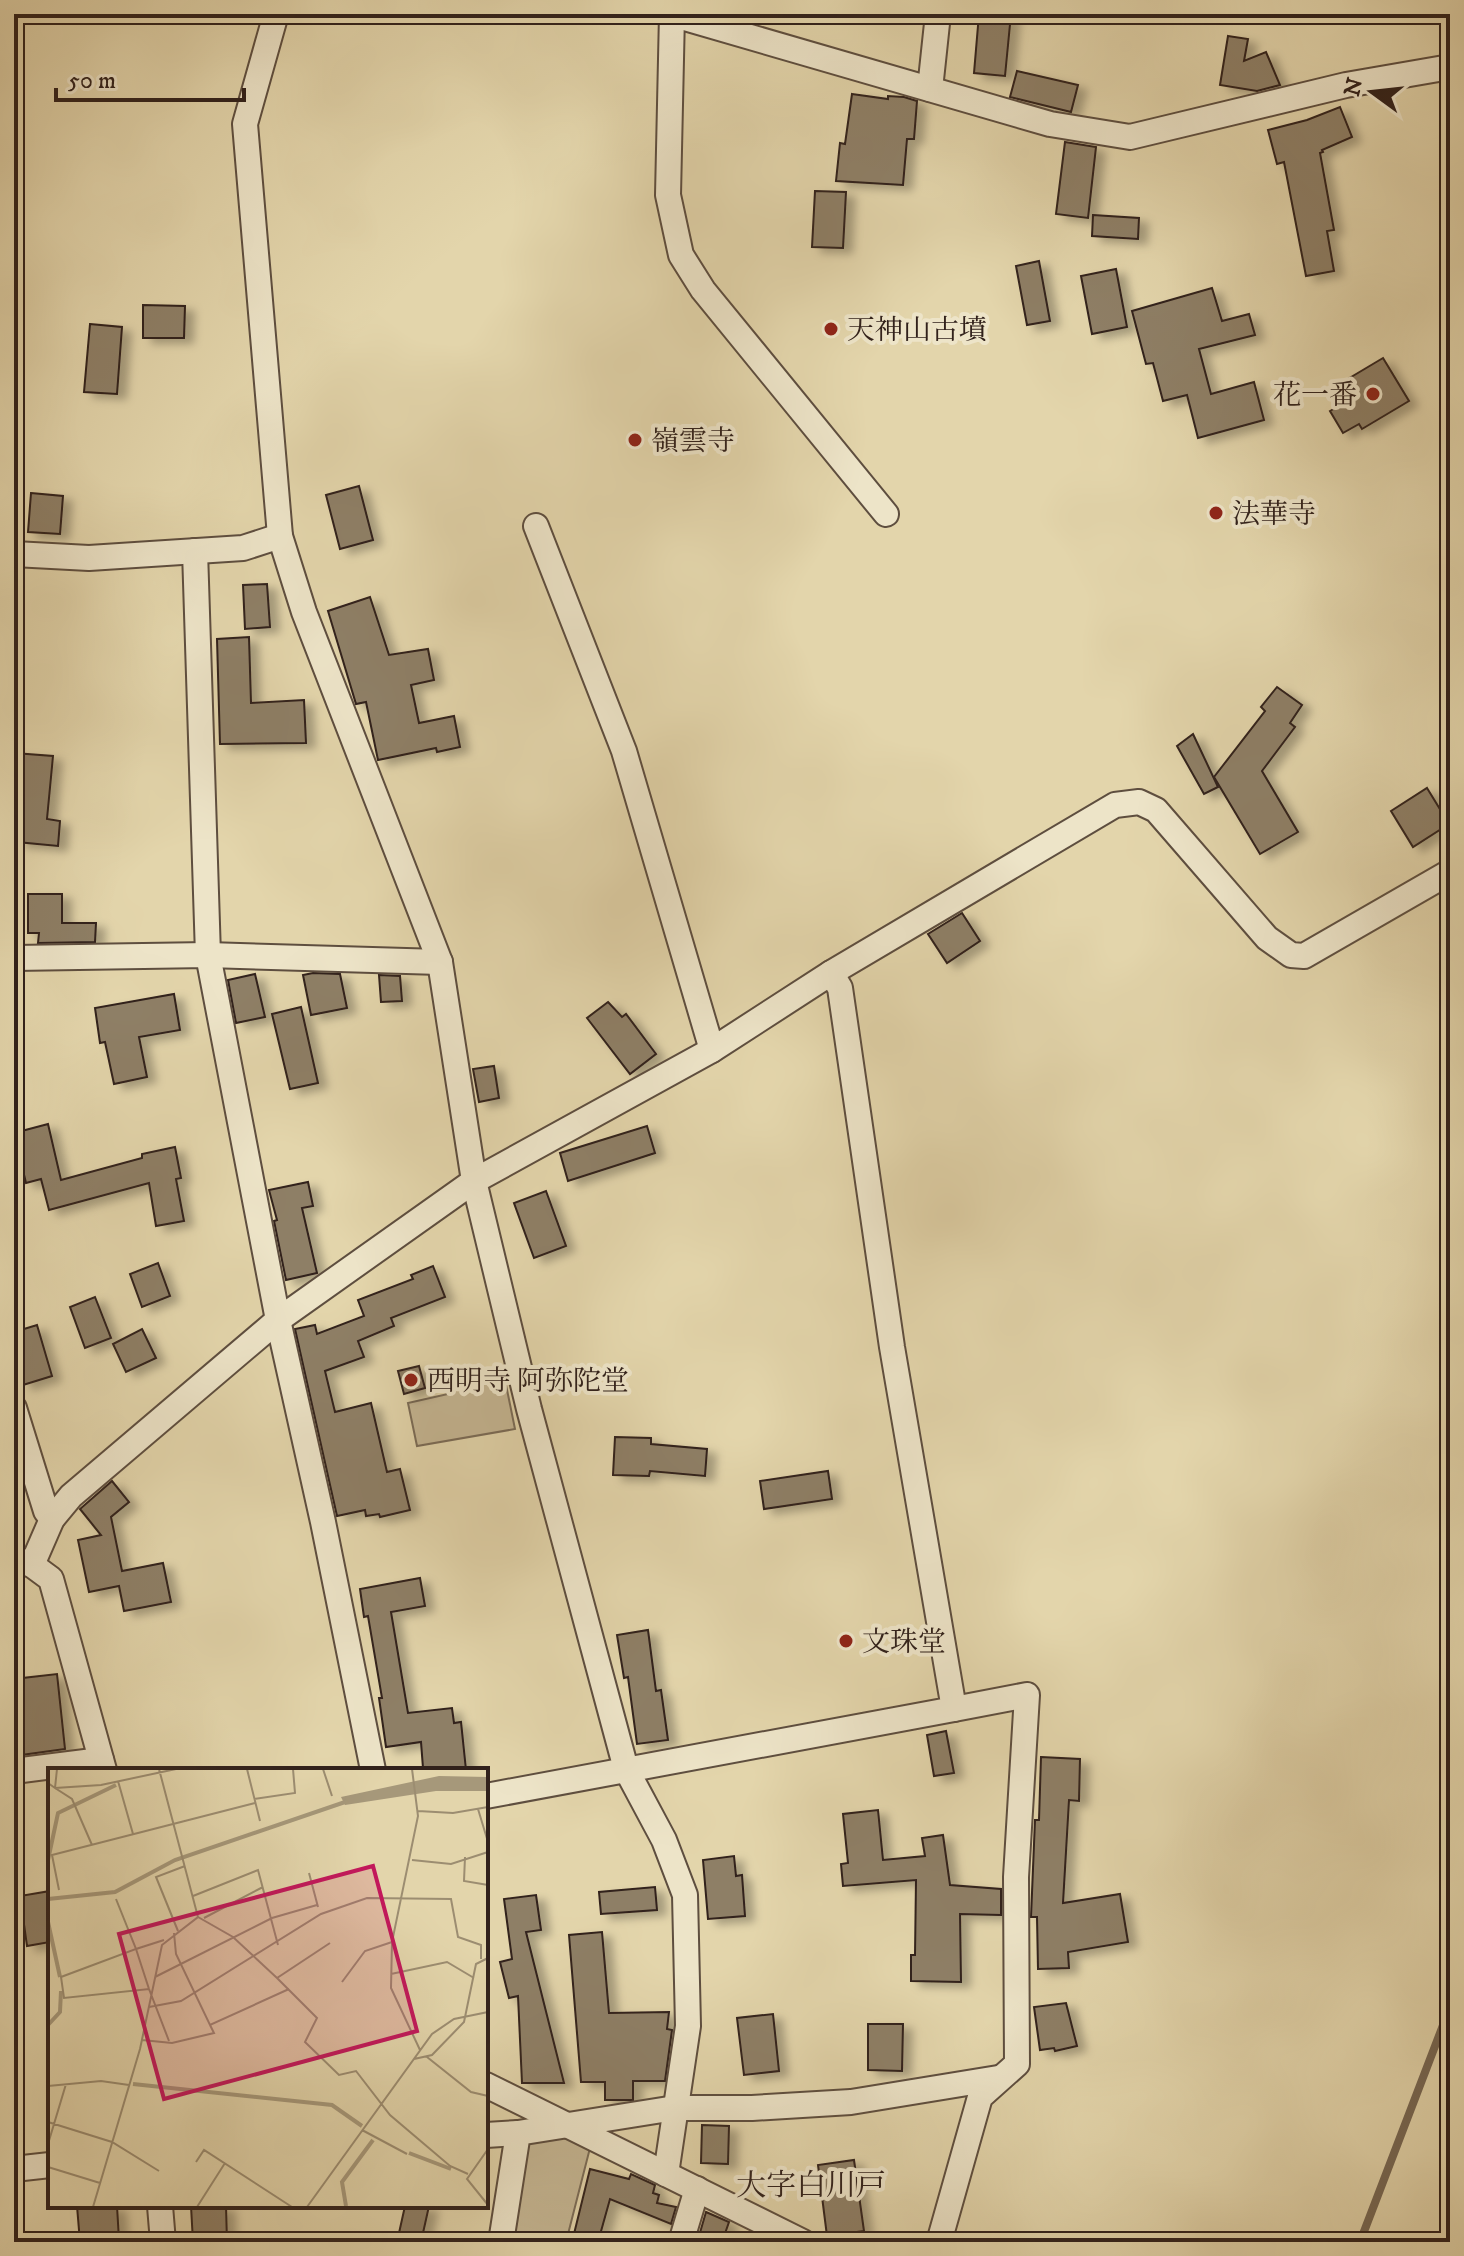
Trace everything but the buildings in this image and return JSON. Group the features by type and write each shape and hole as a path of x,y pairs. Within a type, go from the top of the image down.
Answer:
{"street":[{"path":"276,14 245,124 280,536 304,612 440,962 474,1181 525,1393 626,1769 664,1840 685,1895 688,2026 666,2174"},
{"path":"886,514 703,290 681,255 668,195 672,14 1050,124 1130,137 1346,85 1450,67"},
{"path":"930,89 938,14"},
{"path":"536,526 624,751 712,1050"},
{"path":"14,554 89,558 243,548 280,536"},
{"path":"195,551 208,955 278,1320 373,1768"},
{"path":"58,1768 103,1765 51,1579 23,1562 52,1519 71,1496 278,1320 474,1181 712,1050 831,973 1115,805 1148,804 1156,810 1267,938 1291,955 1304,956 1450,872"},
{"path":"14,958 208,955 440,962"},
{"path":"831,973 840,988 892,1347 954,1709"},
{"path":"14,1408 46,1511 52,1519"},
{"path":"488,1796 1027,1695 1016,1877 1017,2064 980,2097 939,2242"},
{"path":"14,1771 48,1769"},
{"path":"488,2135 518,2133 675,2108 752,2108 851,2102 998,2078"},
{"path":"488,2086 803,2242"},
{"path":"501,2242 518,2133"},
{"path":"14,2169 48,2165"},
{"path":"681,2242 697,2189"},
{"path":"160,2208 163,2242"}],"shaded area":[{"path":"503,1370 515,1429 417,1446 408,1403 448,1394 447,1383"},
{"path":"568,2133 590,2148 566,2242 510,2242 526,2141"}],"waterway":[{"path":"1360,2242 1450,2007"}],"place":[{"name":"天神山古墳","path":"831,329"},
{"name":"花一番","path":"1373,394"},
{"name":"嶺雲寺","path":"635,440"},
{"name":"法華寺","path":"1216,513"},
{"name":"西明寺 阿弥陀堂","path":"411,1380"},
{"name":"文珠堂","path":"846,1641"}],"district":[{"name":"大字白川戸","path":"811,2185"}]}
